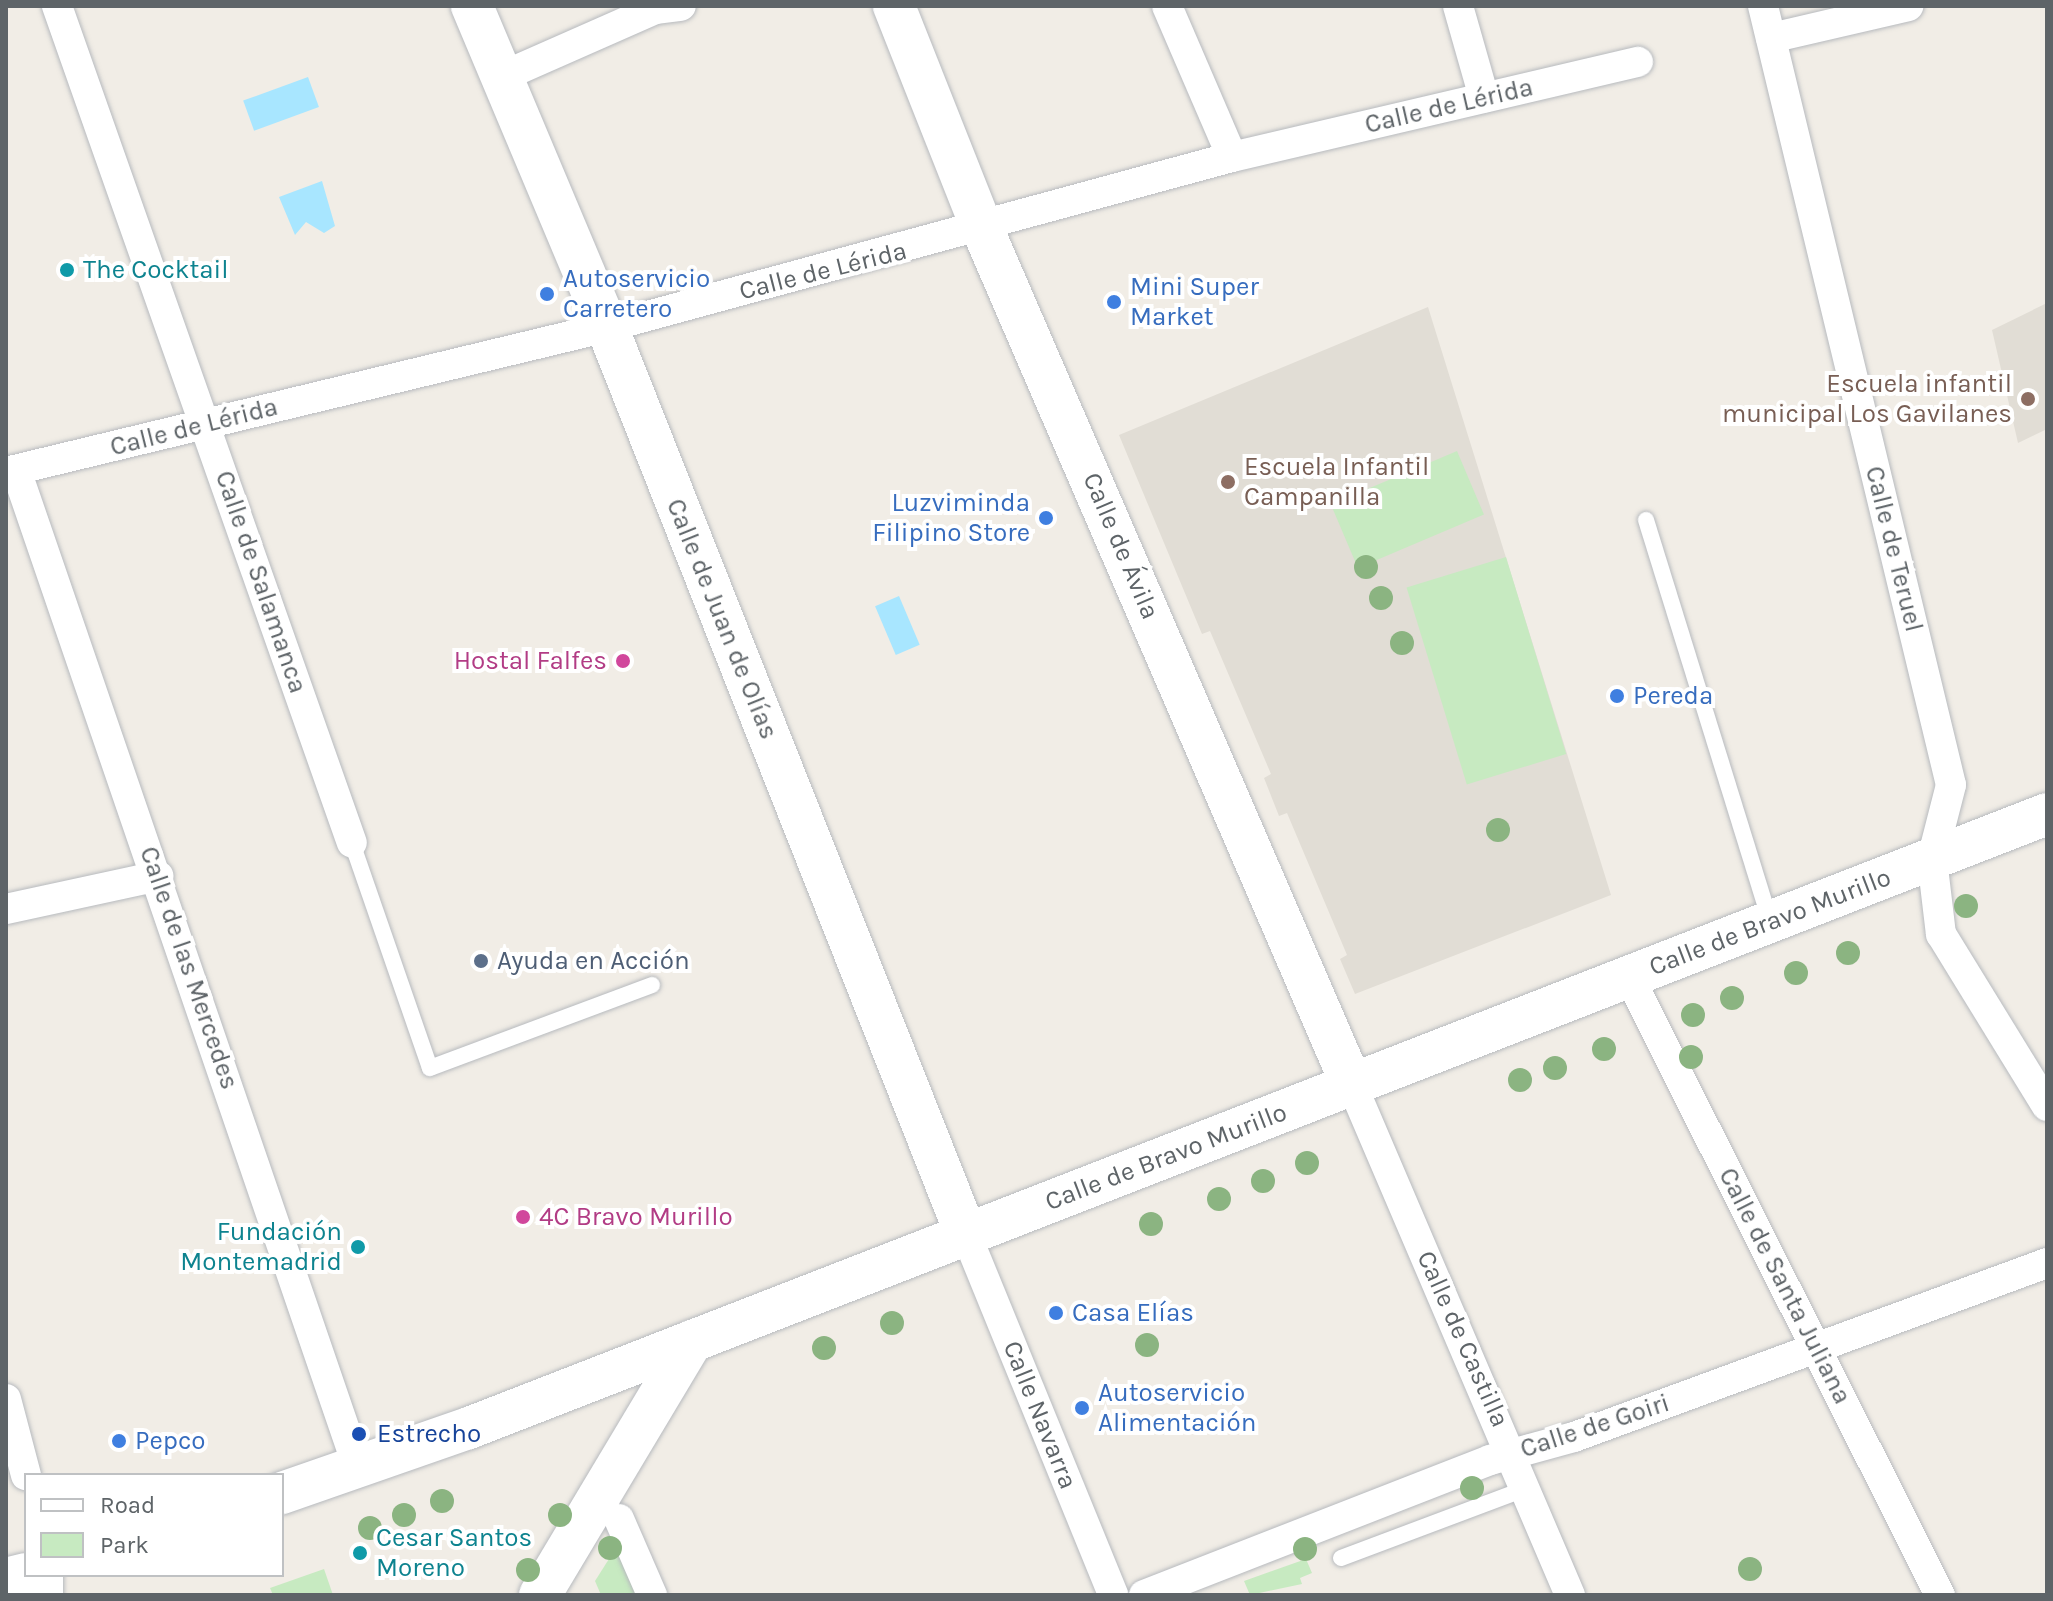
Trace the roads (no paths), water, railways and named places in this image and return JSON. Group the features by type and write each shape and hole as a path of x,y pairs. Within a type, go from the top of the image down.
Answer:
{"main road":[{"name":"Calle de Juan de Olías","path":"472,6 607,327 966,1234"},
{"name":"Calle de Ávila","path":"894,6 982,228 1352,1085"},
{"name":"Calle de Bravo Murillo","path":"284,1492 358,1468 692,1341 2047,814"},
{"path":"540,1595 692,1341"}],"street":[{"name":"Calle de Salamanca","path":"57,6 207,424 352,843"},
{"path":"1167,6 1232,157"},
{"path":"1458,6 1484,97"},
{"name":"Calle de Teruel","path":"1763,6 1951,785 1932,859"},
{"path":"1771,38 1908,6"},
{"path":"501,77 668,8"},
{"name":"Calle de Lérida","path":"11,471 607,327 982,228 1232,157 1638,62"},
{"name":"Calle de las Mercedes","path":"11,471 158,876 358,1468"},
{"path":"1932,859 1941,934 2047,1106"},
{"path":"6,909 158,876"},
{"name":"Calle de Santa Juliana","path":"1629,977 1940,1595"},
{"name":"Calle de Castilla","path":"1352,1085 1514,1454 1570,1595"},
{"name":"Calle Navarra","path":"966,1234 1113,1595"},
{"name":"Calle de Goiri","path":"1144,1595 1514,1454 1574,1437 2047,1263"},
{"path":"6,1399 25,1473"},
{"path":"619,1519 652,1595"}],"lane":[{"path":"1646,520 1771,921"},
{"name":"Calle de Salamanca","path":"352,843 430,1068 652,985"},
{"path":"1341,1558 1527,1488"}],"water":[{"path":"308,77 319,107 254,131 243,101"},
{"path":"322,181 335,226 324,233 306,222 295,235 279,197"},
{"path":"899,596 920,645 896,655 875,606"}],"place":[{"name":"The Cocktail","path":"67,270"},
{"name":"Autoservicio Carretero","path":"547,294"},
{"name":"Mini Super Market","path":"1114,302"},
{"name":"Escuela infantil municipal Los Gavilanes","path":"2028,399"},
{"name":"Escuela Infantil Campanilla","path":"1228,482"},
{"name":"Luzviminda Filipino Store","path":"1046,518"},
{"name":"Hostal Falfes","path":"623,661"},
{"name":"Pereda","path":"1617,696"},
{"name":"Ayuda en Acción","path":"481,961"},
{"name":"4C Bravo Murillo","path":"523,1217"},
{"name":"Fundación Montemadrid","path":"358,1247"},
{"name":"Casa Elías","path":"1056,1313"},
{"name":"Autoservicio Alimentación","path":"1082,1408"},
{"name":"Estrecho","path":"359,1434"},
{"name":"Pepco","path":"119,1441"},
{"name":"Cesar Santos Moreno","path":"360,1553"}]}
